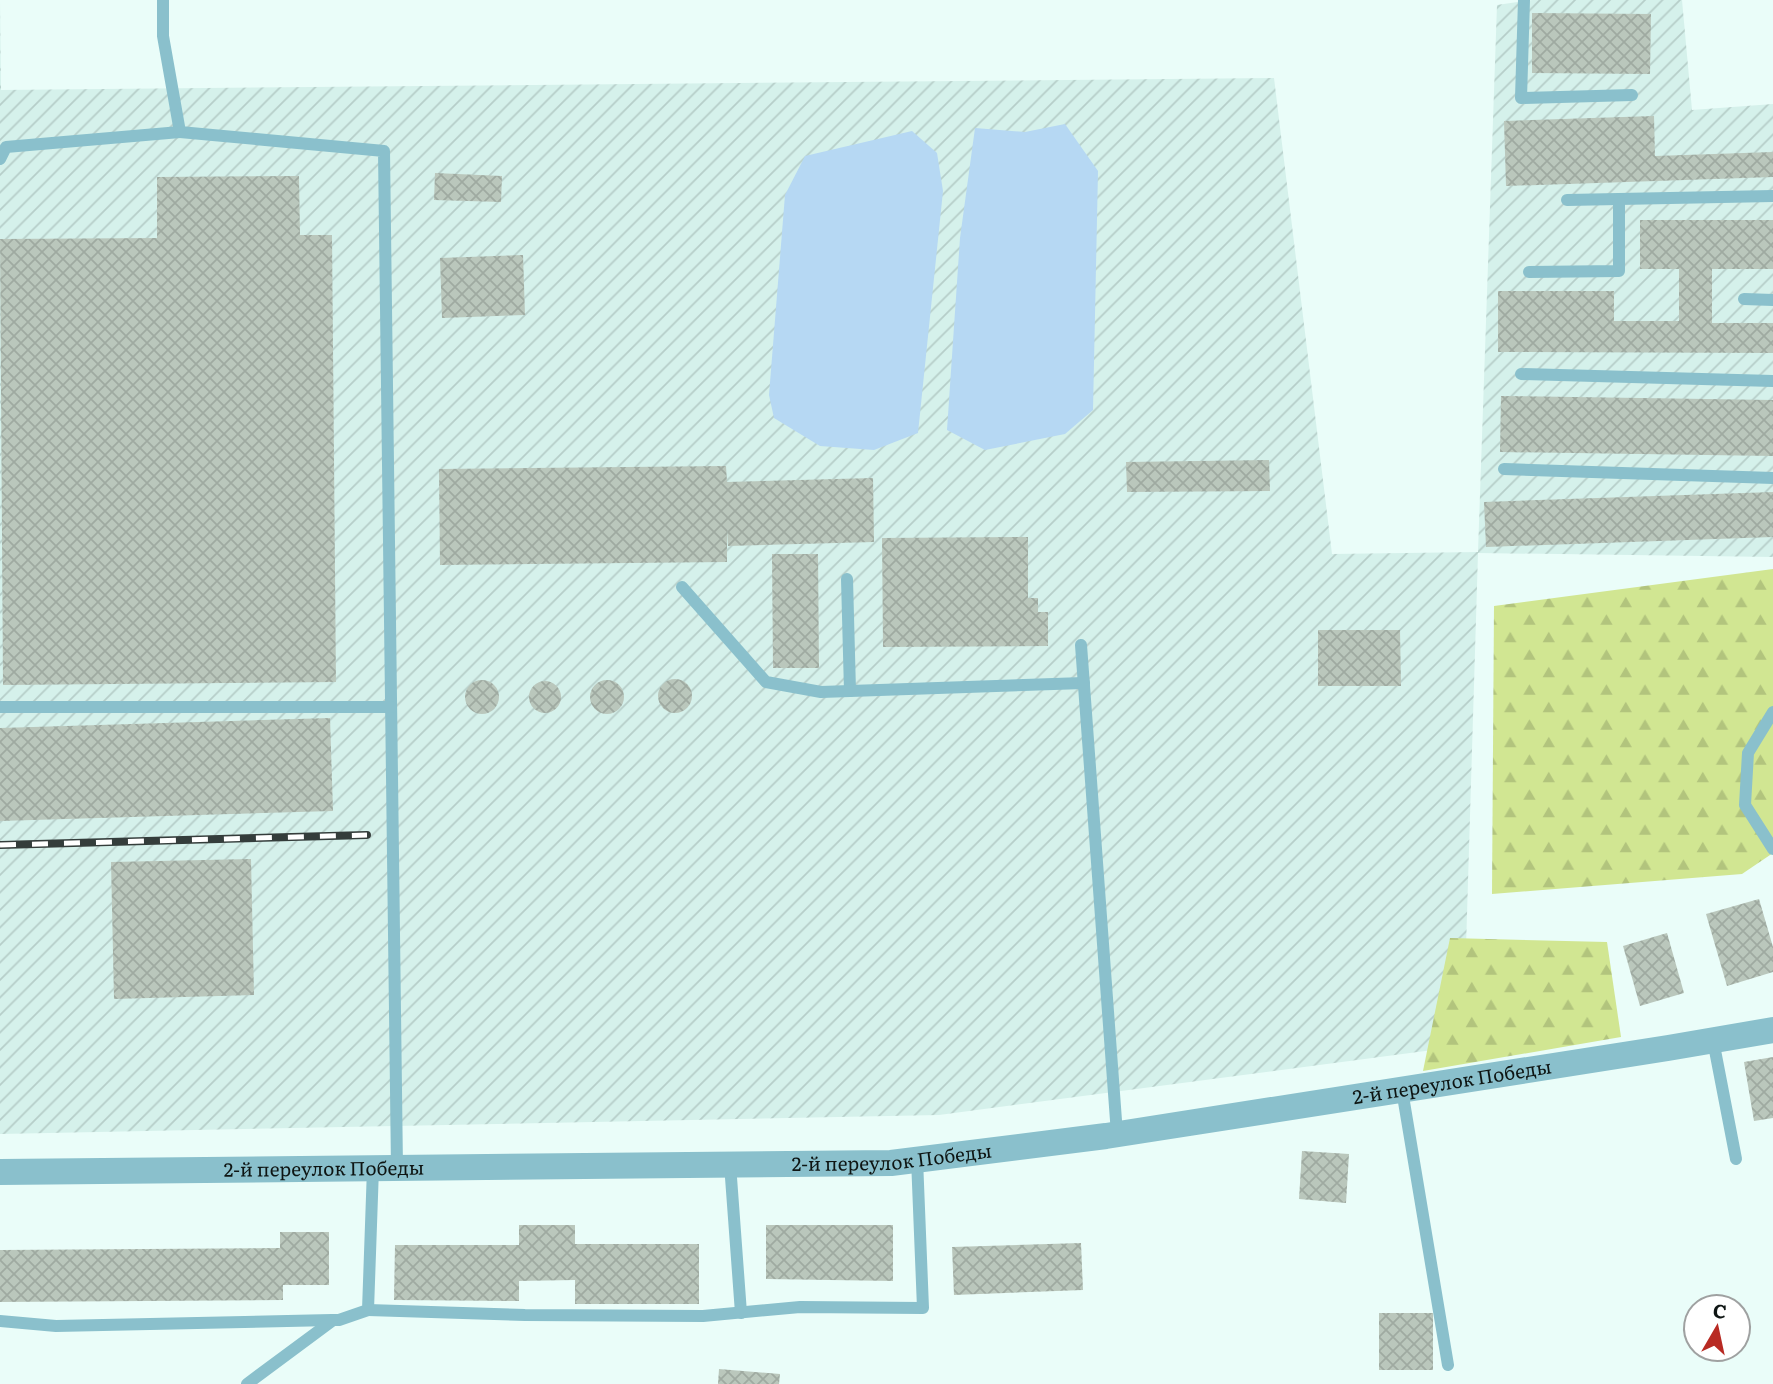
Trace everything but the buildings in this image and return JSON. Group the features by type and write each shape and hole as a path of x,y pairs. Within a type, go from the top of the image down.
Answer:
{"street":[{"name":"2-й переулок Победы","path":"0,1172 891,1163 1117,1134 1773,1030"}],"lane":[{"path":"163,0 163,36 180,132"},
{"path":"1524,0 1521,98 1632,94"},
{"path":"0,159 6,147 180,132 384,151 391,707 385,1168 368,1310"},
{"path":"1567,200 1773,196"},
{"path":"1529,272 1619,271 1619,199"},
{"path":"1744,299 1773,300"},
{"path":"1521,374 1773,381"},
{"path":"1504,469 1773,478"},
{"path":"848,579 850,691"},
{"path":"682,587 766,682 821,692 1084,683"},
{"path":"1081,645 1117,1134"},
{"path":"0,707 391,707"},
{"path":"1773,712 1748,753 1745,805 1773,849"},
{"path":"1713,1040 1736,1159"},
{"path":"1402,1090 1448,1365"},
{"path":"0,1321 56,1326 339,1320 368,1310 525,1315 703,1316 800,1307 923,1308 917,1159"},
{"path":"730,1164 741,1312"},
{"path":"247,1384 332,1320"}],"shaded area":[{"path":"0,0 1,90 1274,78 1332,554 1478,552 1497,5 1532,0 1682,0 1692,110 1773,104 1773,557 1478,553 1463,1046 939,1115 0,1134"}],"green space":[{"path":"1773,569 1773,853 1742,874 1492,894 1494,606"},
{"path":"1450,938 1607,942 1621,1037 1423,1071"}],"water":[{"path":"1065,124 1098,171 1093,410 1065,434 985,450 947,430 960,238 975,128 1025,132"},
{"path":"912,131 937,153 943,191 918,433 874,450 820,446 774,418 769,395 785,195 805,156"}],"railway":[{"path":"0,845 367,835"}]}
